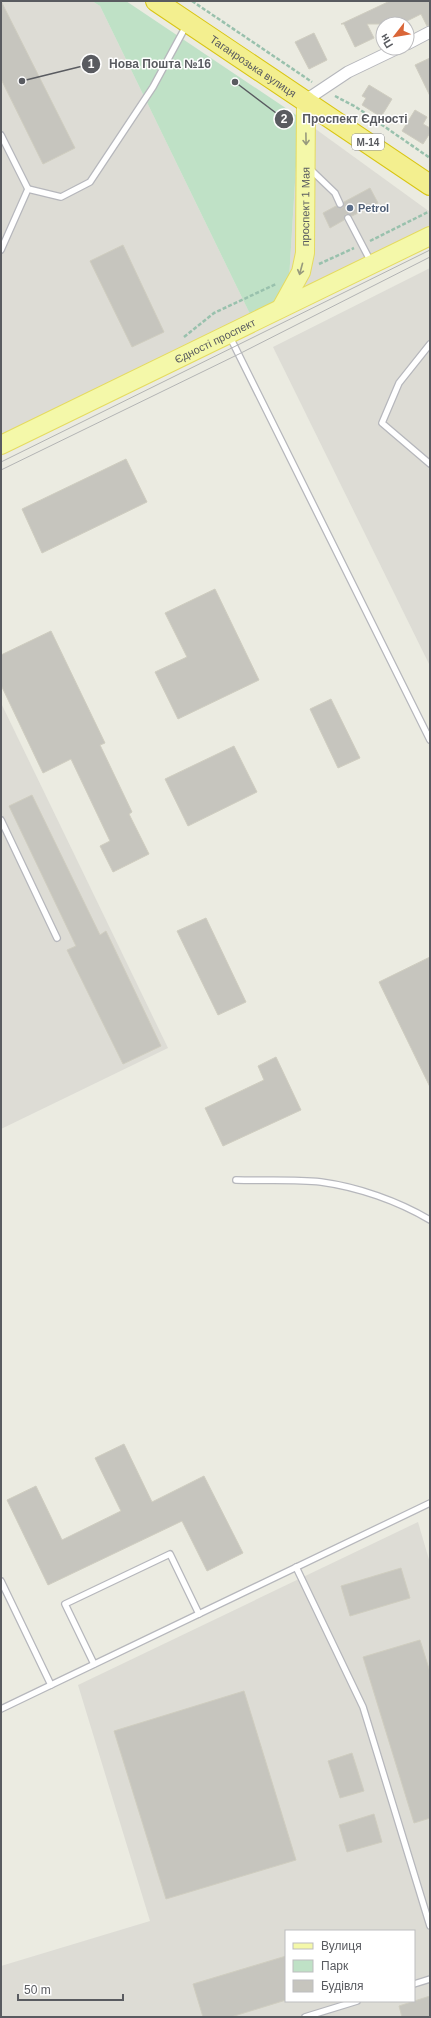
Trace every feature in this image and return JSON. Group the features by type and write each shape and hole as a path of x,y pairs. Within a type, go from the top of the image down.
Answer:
{"highway":[{"name":"Таганрозька вулиця","path":"156,1 306,100 430,185"}],"main road":[{"name":"проспект 1 Мая","path":"281,308 301,272 306,233 306,100"},
{"name":"Єдності проспект","path":"1,446 430,236"}],"street":[{"path":"415,40 430,32"},
{"path":"306,100 348,72 381,56"}],"lane":[{"path":"28,189 62,196 90,182 153,87 188,22"},
{"path":"1,135 28,189"},
{"path":"306,165 335,193 340,204"},
{"path":"1,250 28,189"},
{"path":"348,218 372,264"},
{"path":"229,334 430,740"},
{"path":"430,344 399,383 382,423 430,464"},
{"path":"1,820 57,938"},
{"path":"236,1180 320,1182 365,1191 419,1213 430,1220"},
{"path":"1,1708 430,1503"},
{"path":"94,1664 65,1604 170,1554 199,1614"},
{"path":"296,1567 363,1707 430,1926"},
{"path":"1,1582 51,1685"},
{"path":"415,1984 430,1979"},
{"path":"305,2017 354,2002"}],"path":[{"path":"192,1 322,88 356,107 430,158"},
{"path":"183,337 190,334 214,313 361,245 428,212"}],"shaded area":[{"path":"1,1 92,1 100,6 250,314 1,435"},
{"path":"299,117 430,212 430,227 288,296"},
{"path":"430,268 430,666 273,347"},
{"path":"1,703 168,1048 1,1129"},
{"path":"418,1522 430,1563 430,2017 1,2017 1,1966 150,1921 78,1685"}],"green space":[{"path":"92,1 126,1 299,117 288,296 250,314 100,6"}],"building":[{"path":"1,1 75,148 43,164 1,79"},
{"path":"390,1 430,1 430,25 427,26 421,14 415,17 375,16 375,24 367,24 374,38 355,47 344,24 341,24"},
{"path":"314,33 327,60 309,69 295,42"},
{"path":"430,58 430,96 415,65"},
{"path":"369,85 392,99 381,117 362,105 366,98 362,96"},
{"path":"415,110 427,117 423,124 430,128 430,133 423,144 402,131"},
{"path":"370,188 378,203 352,216 346,214 344,220 330,228 323,213 336,206 342,208 344,202"},
{"path":"123,245 164,332 132,347 90,261"},
{"path":"126,459 147,502 42,553 22,509"},
{"path":"215,589 259,680 178,719 155,672 187,657 165,613"},
{"path":"51,631 105,743 100,745 132,812 129,814 149,854 113,872 100,846 110,841 71,759 43,773 1,685 1,655"},
{"path":"331,699 360,758 338,768 310,709"},
{"path":"234,746 257,792 188,826 165,779"},
{"path":"32,795 100,935 106,931 161,1046 123,1064 67,950 76,946 9,806"},
{"path":"206,918 246,1002 218,1015 177,931"},
{"path":"430,957 430,1087 379,982"},
{"path":"276,1057 301,1110 223,1146 205,1108 264,1080 258,1066"},
{"path":"124,1444 152,1502 204,1476 243,1553 207,1571 182,1521 48,1585 7,1500 36,1486 62,1540 121,1511 95,1458"},
{"path":"401,1568 410,1598 350,1616 341,1586"},
{"path":"420,1640 430,1672 430,1818 414,1823 363,1657"},
{"path":"244,1691 296,1860 166,1899 114,1731"},
{"path":"352,1753 364,1791 340,1798 328,1761"},
{"path":"374,1814 382,1842 347,1852 339,1825"},
{"path":"285,1956 285,2000 231,2017 203,2017 193,1984"},
{"path":"430,1996 430,2017 402,2017 399,2006"}],"tram line":[{"path":"1,462 430,250"},
{"path":"1,470 239,354 430,257"}],"place":[{"name":"Нова Пошта №16","path":"22,81"},
{"name":"Проспект Єдності","path":"235,82"},
{"name":"Petrol","path":"350,208"}]}
